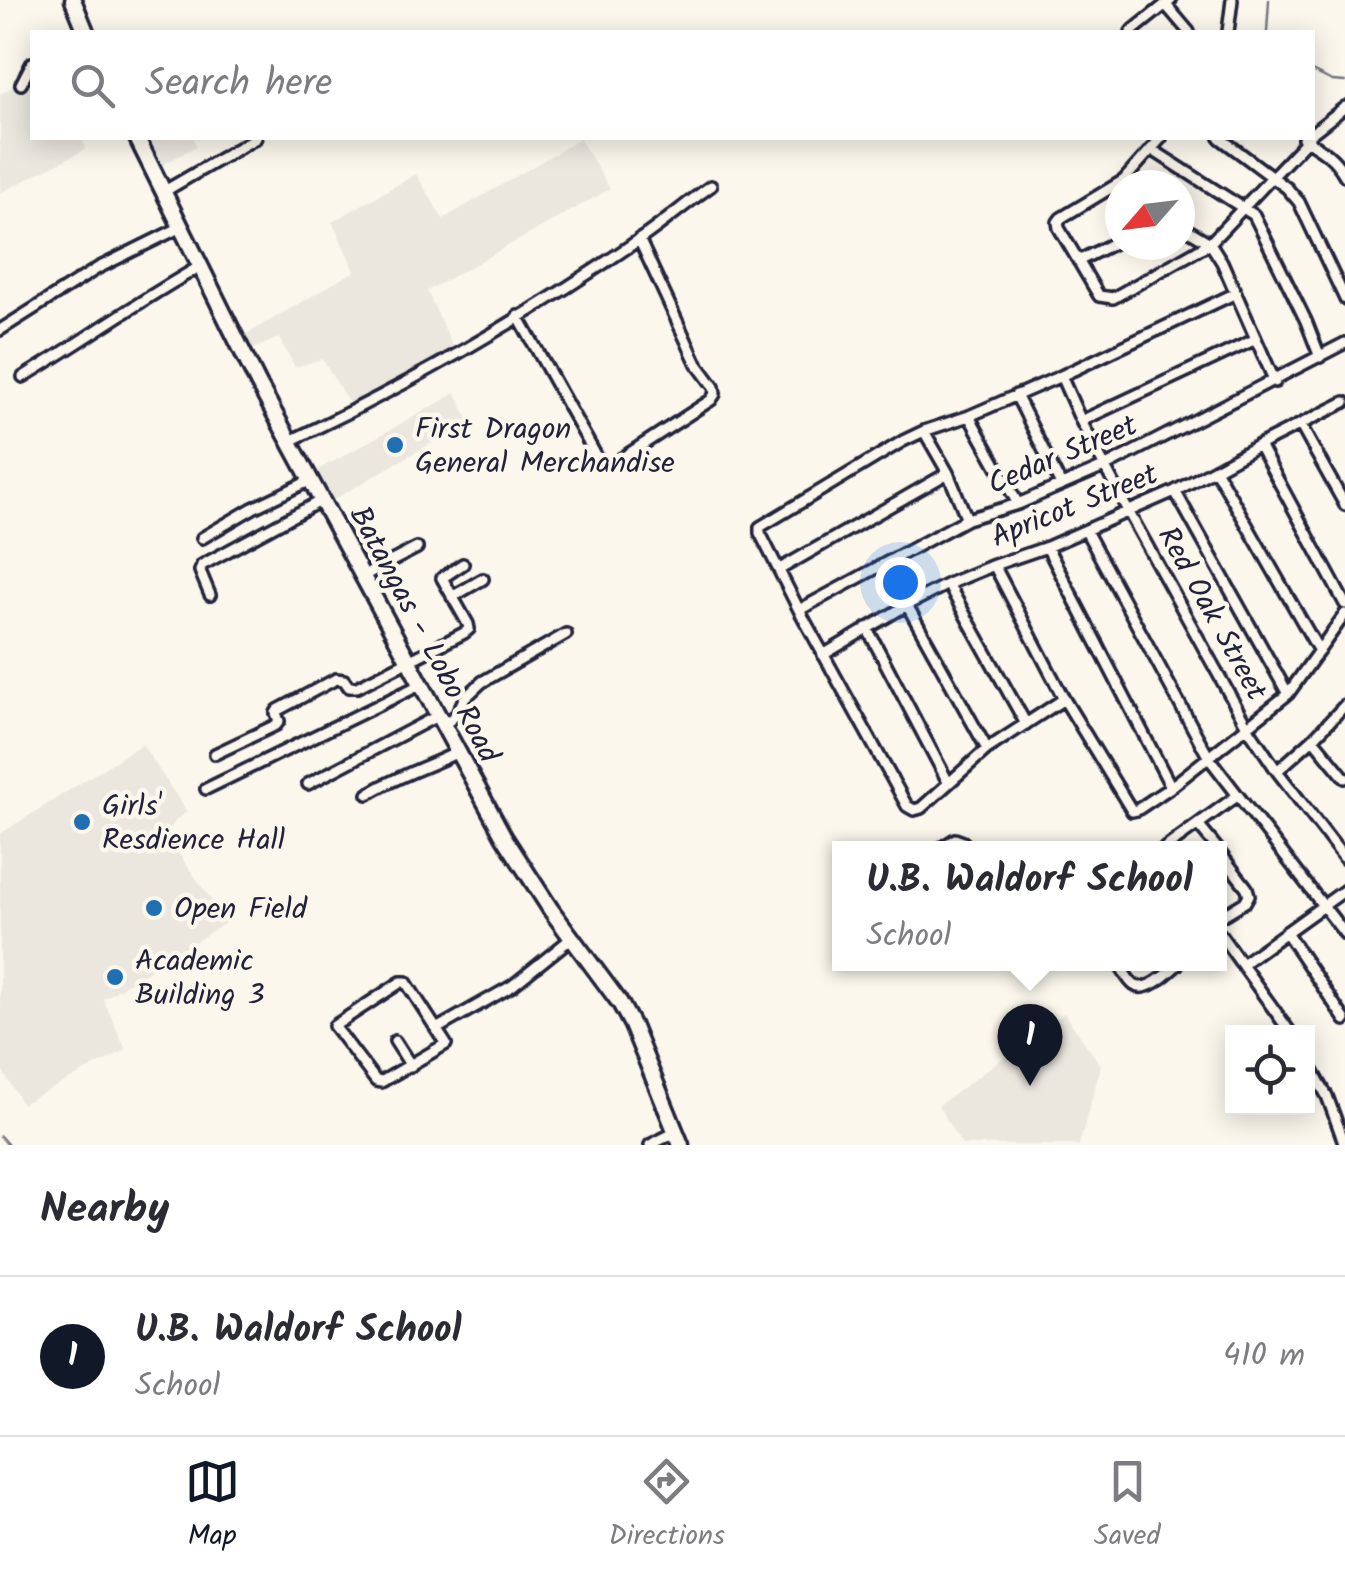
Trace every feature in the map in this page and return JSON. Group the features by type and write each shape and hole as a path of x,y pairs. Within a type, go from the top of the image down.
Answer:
{"main road":[{"path":"73,0 83,30"},
{"name":"Batangas - Lobo Road","path":"138,140 237,342 458,752 525,871 620,1002 677,1139"}],"street":[{"path":"1228,30 1232,0"},
{"path":"1133,30 1168,2 1188,30"},
{"path":"21,84 30,67"},
{"path":"1315,130 1345,107"},
{"path":"163,192 253,140"},
{"path":"1159,140 1124,180 1058,222 1099,296 1113,298 1210,243 1304,140"},
{"path":"1223,140 1287,188 1298,202 1345,299"},
{"path":"1311,140 1334,158 1345,176"},
{"path":"1151,149 1254,216 1320,357"},
{"path":"290,441 458,354 639,239 711,186"},
{"path":"0,330 98,268 181,227"},
{"path":"1195,234 1210,243 1275,382"},
{"path":"518,316 599,461 606,465 616,462 715,394 639,239"},
{"path":"1078,260 1105,247"},
{"path":"23,377 201,266"},
{"path":"1064,700 987,749 921,808 907,806 799,610 760,526 924,431 970,416 1062,376 1236,293"},
{"path":"1081,420 1256,338"},
{"name":"Cedar Street","path":"799,610 968,519 1018,504 1106,466 1345,344"},
{"name":"Red Oak Street","path":"1062,376 1128,510 1248,728 1345,858"},
{"path":"1016,395 1061,485"},
{"name":"Apricot Street","path":"823,655 948,584 1047,548 1175,491 1259,444 1345,403"},
{"path":"970,416 1018,504"},
{"path":"1301,426 1345,506"},
{"path":"924,431 948,472 968,519"},
{"path":"1259,444 1345,604"},
{"path":"1215,469 1319,651"},
{"path":"780,568 948,472"},
{"path":"202,538 311,480"},
{"path":"1175,491 1288,694"},
{"path":"210,595 200,570 202,565 322,500"},
{"path":"1086,531 1209,758 1345,934"},
{"path":"364,576 417,548"},
{"path":"1047,548 1172,787"},
{"path":"215,754 276,725 278,710 336,680 357,687 468,629 442,578 463,564"},
{"path":"994,565 1064,700 1132,811 1172,787 1288,694 1345,614"},
{"path":"452,596 483,579"},
{"path":"948,584 1026,724"},
{"path":"907,605 987,749"},
{"path":"867,628 948,782"},
{"path":"308,784 458,714 464,699 482,682 566,634"},
{"path":"206,789 422,684"},
{"path":"1277,771 1345,705"},
{"path":"1313,739 1345,778"},
{"path":"368,794 392,779 458,752"},
{"path":"1175,841 1236,796"},
{"path":"1198,824 1211,841"},
{"path":"1227,862 1249,896 1227,914"},
{"path":"1242,964 1345,890"},
{"path":"1286,932 1345,1020"},
{"path":"438,1028 512,986 572,937"},
{"path":"1227,944 1285,1025"},
{"path":"1124,971 1138,988 1145,988 1168,971"},
{"path":"406,982 438,1028 446,1044 380,1082 334,1026 406,982"},
{"path":"395,1041 411,1066"},
{"path":"1315,1075 1327,1096 1341,1144"},
{"path":"650,1145 677,1139"}],"shaded area":[{"path":"30,61 30,140 82,140 86,149 0,193 0,94 11,88"},
{"path":"149,140 194,140 197,146 162,165"},
{"path":"578,140 610,189 427,291 454,349 349,403 322,359 295,367 279,338 253,349 245,335 355,271 332,222 416,174 443,219"},
{"name":"First Dragon General Merchandise","path":"456,393 469,421 333,500 318,470"},
{"path":"142,744 187,812 169,829 169,840 227,922 103,999 126,1050 22,1104 0,1066 0,834"},
{"path":"1064,1013 1101,1066 1079,1145 962,1145 938,1106"}],"waterway":[{"path":"1267,30 1269,0"},
{"path":"1315,72 1345,82"},
{"path":"0,1136 8,1145"}],"place":[{"name":"First Dragon General Merchandise","path":"395,445"},
{"name":"Girls' Resdience Hall","path":"82,822"},
{"name":"Open Field","path":"154,908"},
{"name":"Academic Building 3","path":"115,977"},
{"name":"U.B. Waldorf School","path":"1030,1086"}]}
